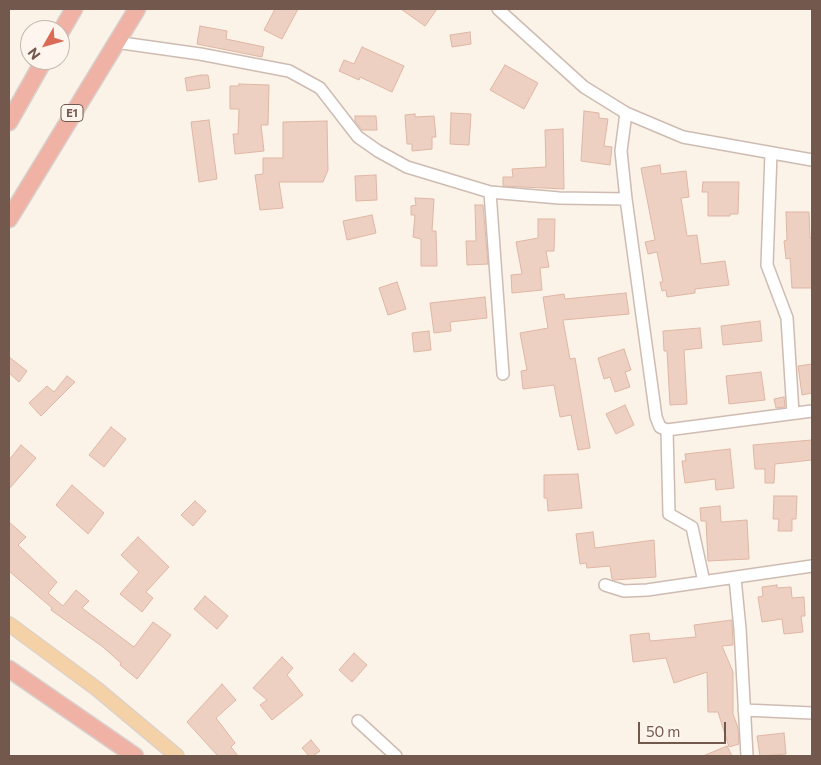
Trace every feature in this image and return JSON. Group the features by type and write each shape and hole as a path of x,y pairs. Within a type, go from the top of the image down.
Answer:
{"highway":[{"path":"68,20 74,9"},
{"name":"E1","path":"9,219 115,42 137,9"},
{"path":"9,122 38,70"},
{"path":"9,670 134,756"}],"main road":[{"path":"9,624 98,689 178,756"}],"street":[{"path":"498,9 584,87 626,113 683,137 812,160"},
{"path":"115,42 200,54 289,72 320,88 358,137 407,167 490,192 559,198 626,199"},
{"path":"626,113 621,151 626,199 656,417 660,426 667,430 812,411"},
{"path":"771,153 767,265 787,318 794,413"},
{"path":"490,192 503,374"},
{"path":"667,430 669,514 692,526 704,582"},
{"path":"605,585 631,590 735,578 812,566"},
{"path":"735,578 748,756"},
{"path":"744,710 812,713"},
{"path":"358,722 396,756"}],"building":[{"path":"275,9 298,9 282,39 264,30"},
{"path":"401,9 437,9 425,26"},
{"path":"200,26 227,31 226,39 264,47 262,57 197,44"},
{"path":"470,32 471,44 452,47 450,35"},
{"path":"362,47 404,66 392,92 360,77 359,80 339,71 344,60 354,64"},
{"path":"505,65 538,83 524,109 490,90"},
{"path":"208,75 210,88 187,91 185,78"},
{"path":"239,84 269,85 268,125 261,125 264,151 235,154 233,134 238,134 239,109 230,109 230,86 239,86"},
{"path":"584,111 599,113 599,118 608,119 604,146 612,147 610,165 581,161"},
{"path":"451,113 471,114 469,145 450,144"},
{"path":"415,114 415,117 434,116 436,137 432,137 432,149 412,151 412,144 407,144 405,115"},
{"path":"355,116 376,116 377,130 362,130 355,121"},
{"path":"209,120 217,179 199,182 191,122"},
{"path":"327,121 328,170 323,182 279,182 283,208 260,210 255,175 263,174 263,158 283,158 283,122"},
{"path":"563,129 564,189 503,186 503,177 513,177 512,169 546,167 545,130"},
{"path":"660,165 661,174 686,171 689,197 681,198 687,236 697,235 701,264 725,261 729,285 695,289 695,293 667,297 666,290 662,291 660,282 663,282 657,252 648,254 645,242 655,240 641,168"},
{"path":"376,175 377,200 356,201 355,176"},
{"path":"703,182 739,182 738,214 708,216 708,192 702,192"},
{"path":"415,198 434,199 432,231 436,231 437,266 421,266 421,239 413,237 415,215 411,215 411,206 416,205"},
{"path":"475,205 483,205 488,264 467,265 466,241 476,241"},
{"path":"786,212 809,212 810,238 812,238 812,288 792,288 790,258 786,259 784,241 787,240"},
{"path":"372,215 376,233 347,240 343,221"},
{"path":"538,219 555,219 554,251 546,251 549,267 540,268 542,290 512,293 511,275 522,274 516,242 538,238"},
{"path":"397,282 406,309 388,315 379,288"},
{"path":"626,293 629,314 563,320 570,359 575,358 590,448 578,450 571,415 560,417 554,385 523,389 521,371 527,370 520,333 548,328 543,297 564,294 565,299"},
{"path":"485,297 487,318 450,322 451,331 434,333 430,303"},
{"path":"760,321 762,341 723,345 721,326"},
{"path":"700,328 702,348 684,350 687,404 670,405 667,351 664,351 663,331"},
{"path":"429,331 431,350 414,352 412,333"},
{"path":"624,349 631,370 625,372 630,387 615,392 610,377 604,379 598,358"},
{"path":"9,357 27,371 19,382 9,373"},
{"path":"812,364 812,393 802,395 798,366"},
{"path":"761,372 765,400 729,404 726,376"},
{"path":"67,376 75,382 41,416 29,403 47,386 54,392"},
{"path":"784,397 785,407 776,408 774,399"},
{"path":"625,405 634,425 616,434 606,414"},
{"path":"111,427 126,439 104,467 89,455"},
{"path":"812,440 812,460 775,464 774,483 765,483 765,469 755,469 753,445"},
{"path":"21,445 36,458 9,489 9,460"},
{"path":"730,449 734,488 716,490 715,479 685,483 682,461 686,461 685,454"},
{"path":"578,474 582,508 548,511 547,498 544,498 544,475"},
{"path":"72,485 104,513 88,534 56,505"},
{"path":"774,496 797,496 796,519 792,519 792,531 778,531 779,519 773,519"},
{"path":"195,501 206,511 193,526 181,515"},
{"path":"720,506 721,522 747,520 749,559 708,561 706,521 701,521 700,508"},
{"path":"9,522 26,537 18,545 57,582 48,593 63,606 76,590 89,601 82,608 134,647 153,622 171,635 137,679 103,647 51,610 52,608 9,571"},
{"path":"593,532 595,548 654,540 656,577 614,580 612,579 610,566 587,568 586,563 580,564 576,534"},
{"path":"138,537 169,567 146,592 153,598 142,612 120,594 139,572 121,555"},
{"path":"777,585 777,588 791,587 792,598 804,597 805,616 801,616 803,632 784,634 782,619 762,622 758,597 763,596 762,587"},
{"path":"205,596 228,616 217,629 194,609"},
{"path":"732,620 733,645 722,646 733,672 733,714 738,728 739,744 729,747 718,712 708,712 707,672 674,683 666,658 633,662 630,635 649,633 650,641 696,637 694,625"},
{"path":"354,653 367,665 352,682 339,670"},
{"path":"282,657 293,668 287,675 303,695 272,720 260,705 267,700 253,688"},
{"path":"222,684 236,700 216,718 235,743 231,747 238,756 218,756 187,722"},
{"path":"784,733 786,754 760,756 757,736"},
{"path":"311,740 320,751 313,756 309,756 302,748"},
{"path":"727,746 732,756 703,756"}]}
